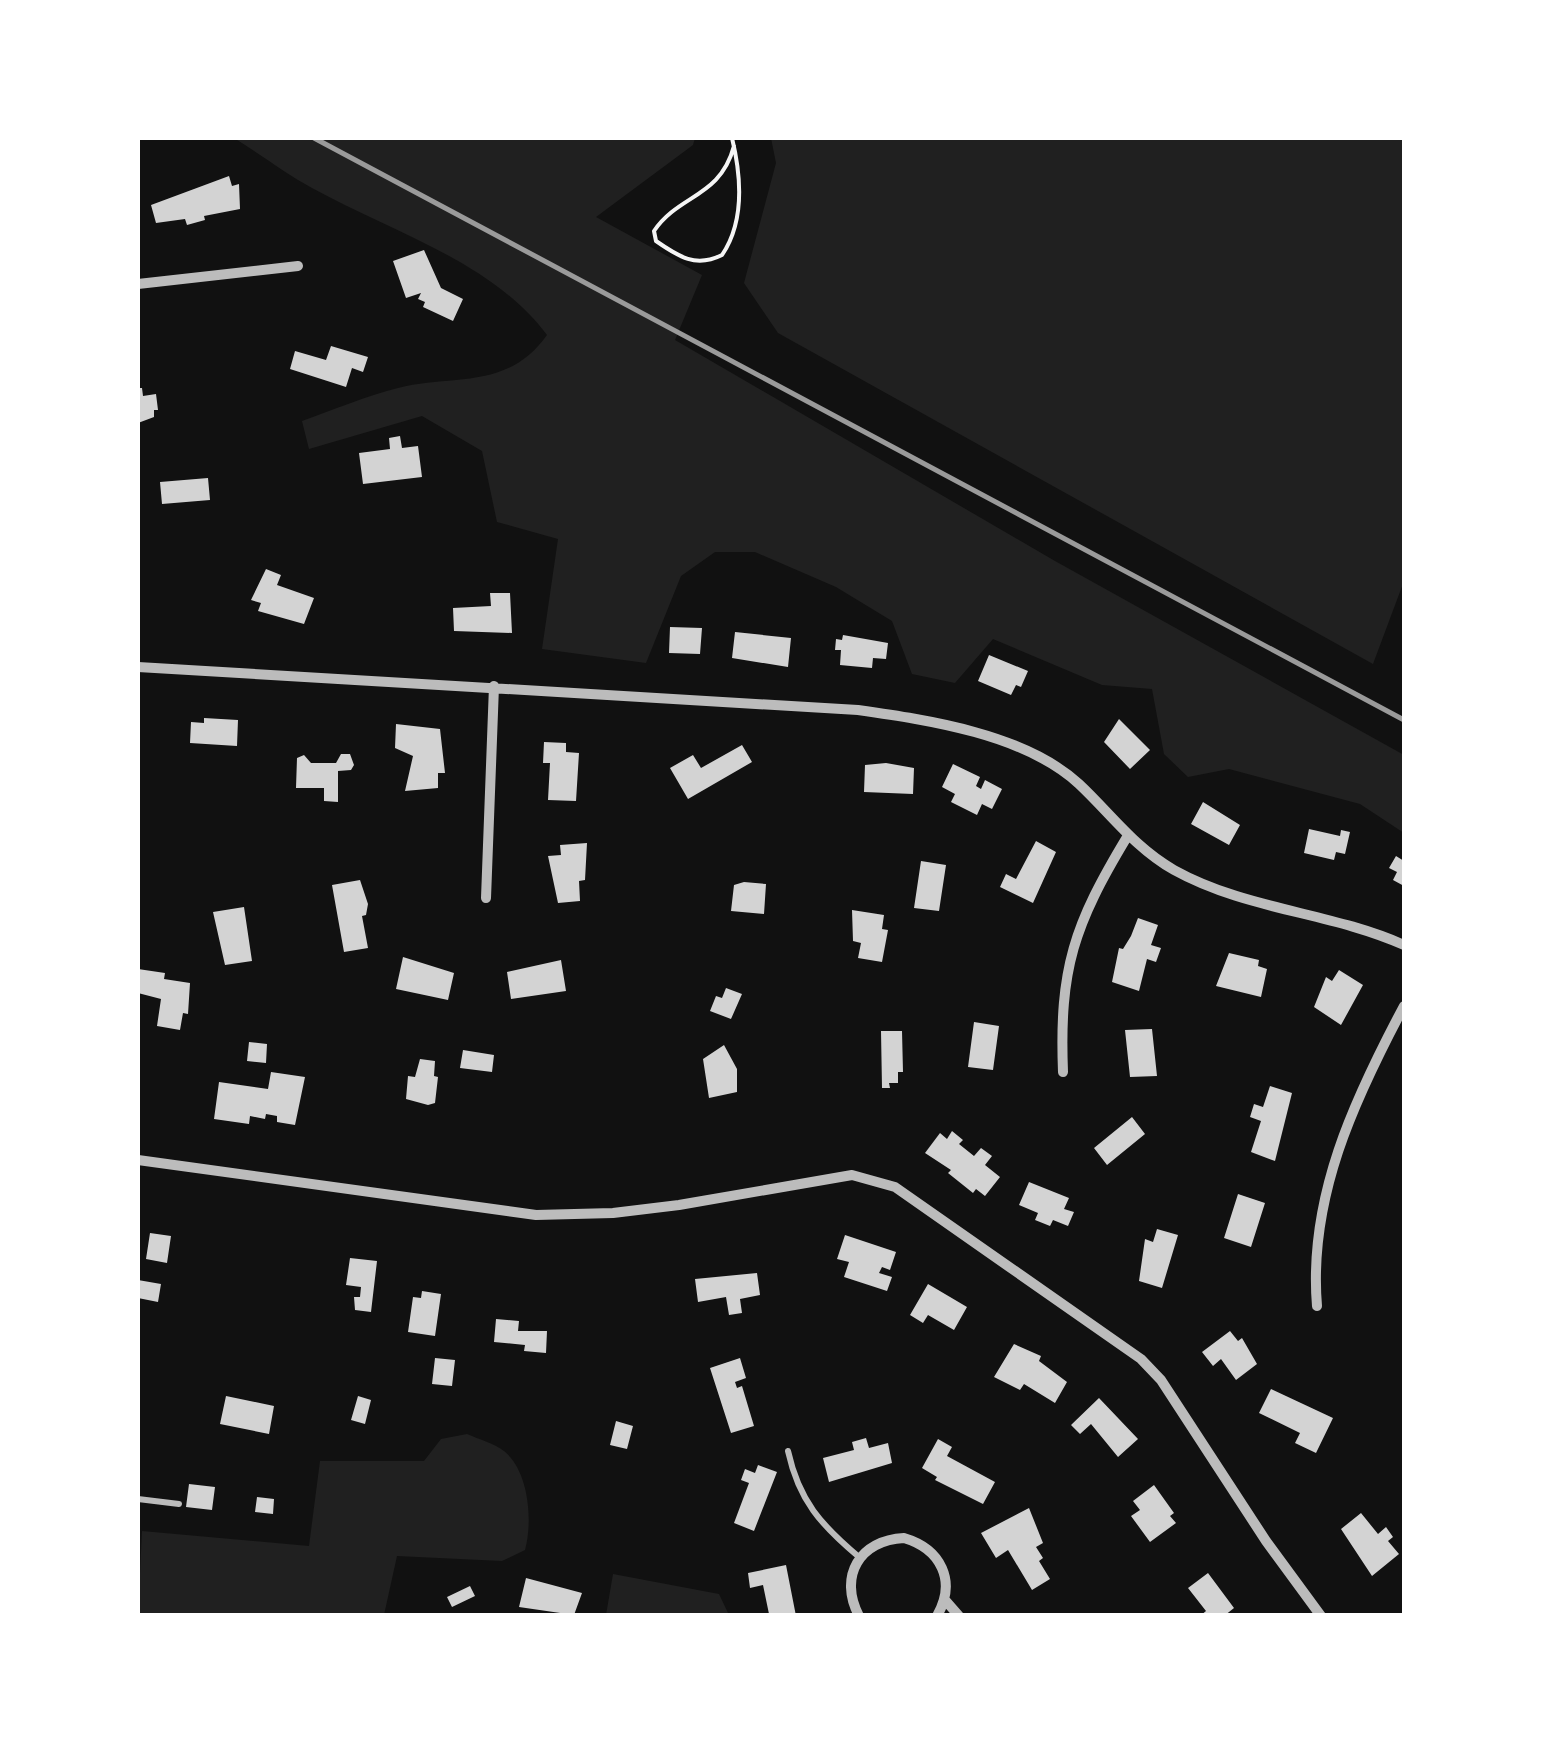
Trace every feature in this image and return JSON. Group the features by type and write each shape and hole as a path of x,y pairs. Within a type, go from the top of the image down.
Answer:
{"street":[{"path":"138,284 298,266"},
{"path":"138,666 858,710 934,720 974,731 1054,766 1077,782 1128,836 1173,869 1217,890 1376,932 1404,945"},
{"path":"486,898 494,686"},
{"path":"1062,1072 1061,1014 1067,961 1098,886 1128,836"},
{"path":"1317,1306 1313,1264 1322,1195 1364,1087 1404,1006"},
{"path":"138,1160 536,1215 613,1213 852,1175 895,1187 1141,1359 1161,1380 1320,1616"},
{"path":"859,1616 849,1586 859,1557 887,1539 920,1542 943,1567 945,1600 937,1616"},
{"path":"945,1600 958,1616"}],"lane":[{"path":"788,1451 794,1478 810,1511 859,1557"},
{"path":"138,1499 179,1504"}],"path":[{"path":"732,138 734,146 739,194 730,243 722,255 706,263 676,255 656,241 654,231 662,220 723,176 734,146"}],"shaded area":[{"path":"234,138 695,138 693,145 596,217 702,275 675,340 1055,561 1404,755 1404,833 1360,804 1229,769 1188,777 1164,754 1152,689 1102,685 993,639 955,683 912,674 892,621 836,587 755,552 715,552 681,576 646,663 542,649 558,539 497,522 482,451 422,416 309,449 302,421 398,388 497,373 531,353 547,335 525,309 469,268 312,188"},
{"path":"771,138 1404,138 1404,581 1373,664 778,333 744,283 776,163"},
{"path":"467,1434 504,1451 519,1471 527,1497 529,1525 525,1550 502,1561 397,1556 384,1615 138,1615 142,1531 309,1546 320,1461 424,1461 441,1439"},
{"path":"613,1574 719,1594 729,1615 606,1615"}],"building":[{"path":"229,176 232,186 239,184 240,209 204,216 205,220 187,225 185,219 156,223 151,205"},
{"path":"424,250 441,288 463,299 453,321 423,307 425,302 418,299 421,293 406,298 393,261"},
{"path":"331,346 368,357 363,372 352,368 346,387 290,369 295,351 326,360"},
{"path":"138,388 142,388 143,396 156,394 158,410 154,410 154,417 138,423"},
{"path":"400,436 402,448 418,446 422,477 363,484 359,453 390,449 389,438"},
{"path":"208,478 210,500 162,504 160,482"},
{"path":"266,569 281,575 277,585 314,598 304,624 258,611 261,603 251,600"},
{"path":"490,593 510,593 512,633 454,631 453,608 491,606"},
{"path":"670,627 702,628 700,654 669,653"},
{"path":"735,632 791,638 788,667 732,658"},
{"path":"843,635 888,643 886,659 873,658 872,668 840,665 841,650 835,650 836,639 842,640"},
{"path":"989,655 1028,671 1021,687 1016,685 1011,695 978,681"},
{"path":"204,718 238,720 237,746 190,743 191,722 204,723"},
{"path":"1119,719 1150,750 1130,769 1104,742"},
{"path":"396,724 440,729 445,773 438,773 438,788 405,791 413,756 395,748"},
{"path":"544,742 566,743 566,752 579,753 576,801 548,800 550,763 543,763"},
{"path":"742,745 752,762 688,799 670,768 693,755 701,768"},
{"path":"341,754 350,754 354,765 351,770 338,771 338,802 324,801 324,788 296,788 297,758 304,755 311,763 336,763"},
{"path":"886,763 914,768 913,794 864,792 865,765"},
{"path":"953,764 980,777 976,786 981,789 985,780 1002,789 992,809 982,804 977,815 951,802 955,794 942,787"},
{"path":"1203,802 1240,825 1229,845 1191,824"},
{"path":"1309,829 1340,836 1341,830 1350,832 1345,854 1336,852 1334,860 1304,853"},
{"path":"1036,841 1056,852 1033,903 1000,887 1006,874 1016,879"},
{"path":"587,843 585,880 579,881 580,901 558,903 548,856 561,855 560,845"},
{"path":"1396,856 1404,861 1404,886 1393,880 1397,872 1389,868"},
{"path":"921,861 946,865 939,911 914,908"},
{"path":"360,880 368,904 366,915 362,916 368,948 344,952 332,885"},
{"path":"766,884 764,914 731,911 734,885"},
{"path":"244,907 252,961 225,965 213,912"},
{"path":"852,910 884,915 882,929 888,930 882,962 858,958 861,943 853,941"},
{"path":"1138,918 1158,925 1151,945 1161,948 1156,962 1147,959 1139,991 1112,982 1119,948 1123,949"},
{"path":"1229,953 1259,960 1258,966 1267,969 1261,997 1216,986"},
{"path":"403,957 454,973 448,1000 396,989"},
{"path":"561,960 566,991 511,999 507,972"},
{"path":"138,969 165,973 164,979 190,983 188,1014 183,1013 180,1030 157,1026 161,999 138,993"},
{"path":"1339,970 1363,985 1341,1025 1314,1007 1326,977 1332,981"},
{"path":"726,988 742,994 731,1019 710,1011 716,996 722,998"},
{"path":"974,1022 999,1026 993,1070 968,1067"},
{"path":"1152,1029 1157,1076 1130,1077 1125,1030"},
{"path":"881,1031 902,1031 903,1072 898,1072 898,1083 889,1083 890,1088 882,1088"},
{"path":"249,1042 267,1044 266,1063 247,1061"},
{"path":"724,1045 737,1069 737,1092 709,1098 703,1059"},
{"path":"463,1050 494,1055 492,1072 460,1068"},
{"path":"420,1059 435,1061 434,1076 438,1077 435,1103 428,1105 406,1099 408,1076 415,1077"},
{"path":"271,1072 305,1077 295,1125 277,1122 277,1116 266,1114 265,1119 250,1116 249,1124 214,1119 219,1082 268,1089"},
{"path":"1270,1086 1292,1093 1275,1161 1251,1152 1261,1121 1250,1117 1254,1104 1263,1107"},
{"path":"1132,1117 1145,1134 1107,1165 1094,1148"},
{"path":"952,1131 963,1140 959,1144 974,1156 981,1148 992,1156 985,1165 1000,1177 985,1196 976,1189 973,1193 948,1173 951,1170 925,1153 940,1133 947,1139"},
{"path":"1029,1182 1069,1198 1064,1209 1074,1212 1068,1226 1053,1220 1050,1226 1035,1220 1038,1213 1019,1205"},
{"path":"1238,1194 1265,1203 1251,1247 1224,1238"},
{"path":"1157,1229 1178,1235 1162,1288 1139,1281 1145,1239 1153,1242"},
{"path":"150,1233 171,1236 167,1263 146,1259"},
{"path":"845,1235 896,1252 890,1270 882,1267 879,1273 892,1277 887,1291 844,1277 849,1262 837,1259"},
{"path":"350,1258 377,1261 371,1312 355,1310 354,1297 360,1297 361,1287 346,1285"},
{"path":"757,1273 760,1295 740,1299 742,1313 729,1315 726,1297 698,1302 695,1279"},
{"path":"138,1280 161,1284 158,1302 138,1298"},
{"path":"928,1284 967,1307 954,1330 928,1315 923,1323 910,1315"},
{"path":"422,1291 441,1294 435,1336 408,1332 413,1297 421,1298"},
{"path":"496,1319 519,1321 518,1331 547,1331 546,1353 524,1351 525,1345 494,1342"},
{"path":"1230,1331 1238,1341 1242,1338 1257,1364 1236,1380 1221,1359 1213,1366 1202,1352"},
{"path":"1014,1344 1041,1356 1039,1361 1067,1382 1055,1403 1024,1384 1020,1390 994,1377"},
{"path":"435,1358 455,1360 452,1386 432,1384"},
{"path":"740,1358 746,1378 735,1382 737,1388 742,1386 754,1426 731,1433 710,1368"},
{"path":"1271,1389 1333,1418 1316,1453 1295,1443 1300,1433 1259,1413"},
{"path":"226,1396 274,1406 269,1434 220,1424"},
{"path":"358,1396 371,1400 365,1424 351,1420"},
{"path":"1099,1398 1138,1439 1118,1457 1091,1424 1080,1434 1071,1425"},
{"path":"616,1421 633,1426 627,1449 610,1445"},
{"path":"866,1438 869,1448 888,1443 892,1463 829,1482 823,1458 854,1450 852,1442"},
{"path":"938,1439 952,1447 947,1456 995,1482 983,1504 935,1480 937,1477 922,1468"},
{"path":"758,1465 777,1472 754,1531 734,1523 749,1483 741,1480 745,1469 755,1473"},
{"path":"189,1484 215,1487 212,1510 186,1507"},
{"path":"1154,1485 1174,1513 1170,1516 1176,1523 1150,1542 1131,1516 1140,1510 1133,1501"},
{"path":"257,1497 274,1499 273,1514 255,1512"},
{"path":"1029,1508 1043,1543 1036,1547 1043,1558 1039,1561 1050,1579 1032,1590 1008,1550 996,1558 981,1533"},
{"path":"1361,1513 1378,1534 1386,1527 1393,1537 1388,1541 1399,1554 1372,1576 1341,1529"},
{"path":"786,1565 796,1616 774,1616 769,1614 763,1585 750,1588 748,1573"},
{"path":"1208,1573 1234,1608 1224,1616 1200,1616 1206,1611 1188,1588"},
{"path":"526,1578 582,1593 574,1615 519,1607"},
{"path":"470,1586 475,1596 452,1607 447,1597"}],"railway":[{"path":"314,138 1404,720"}]}
